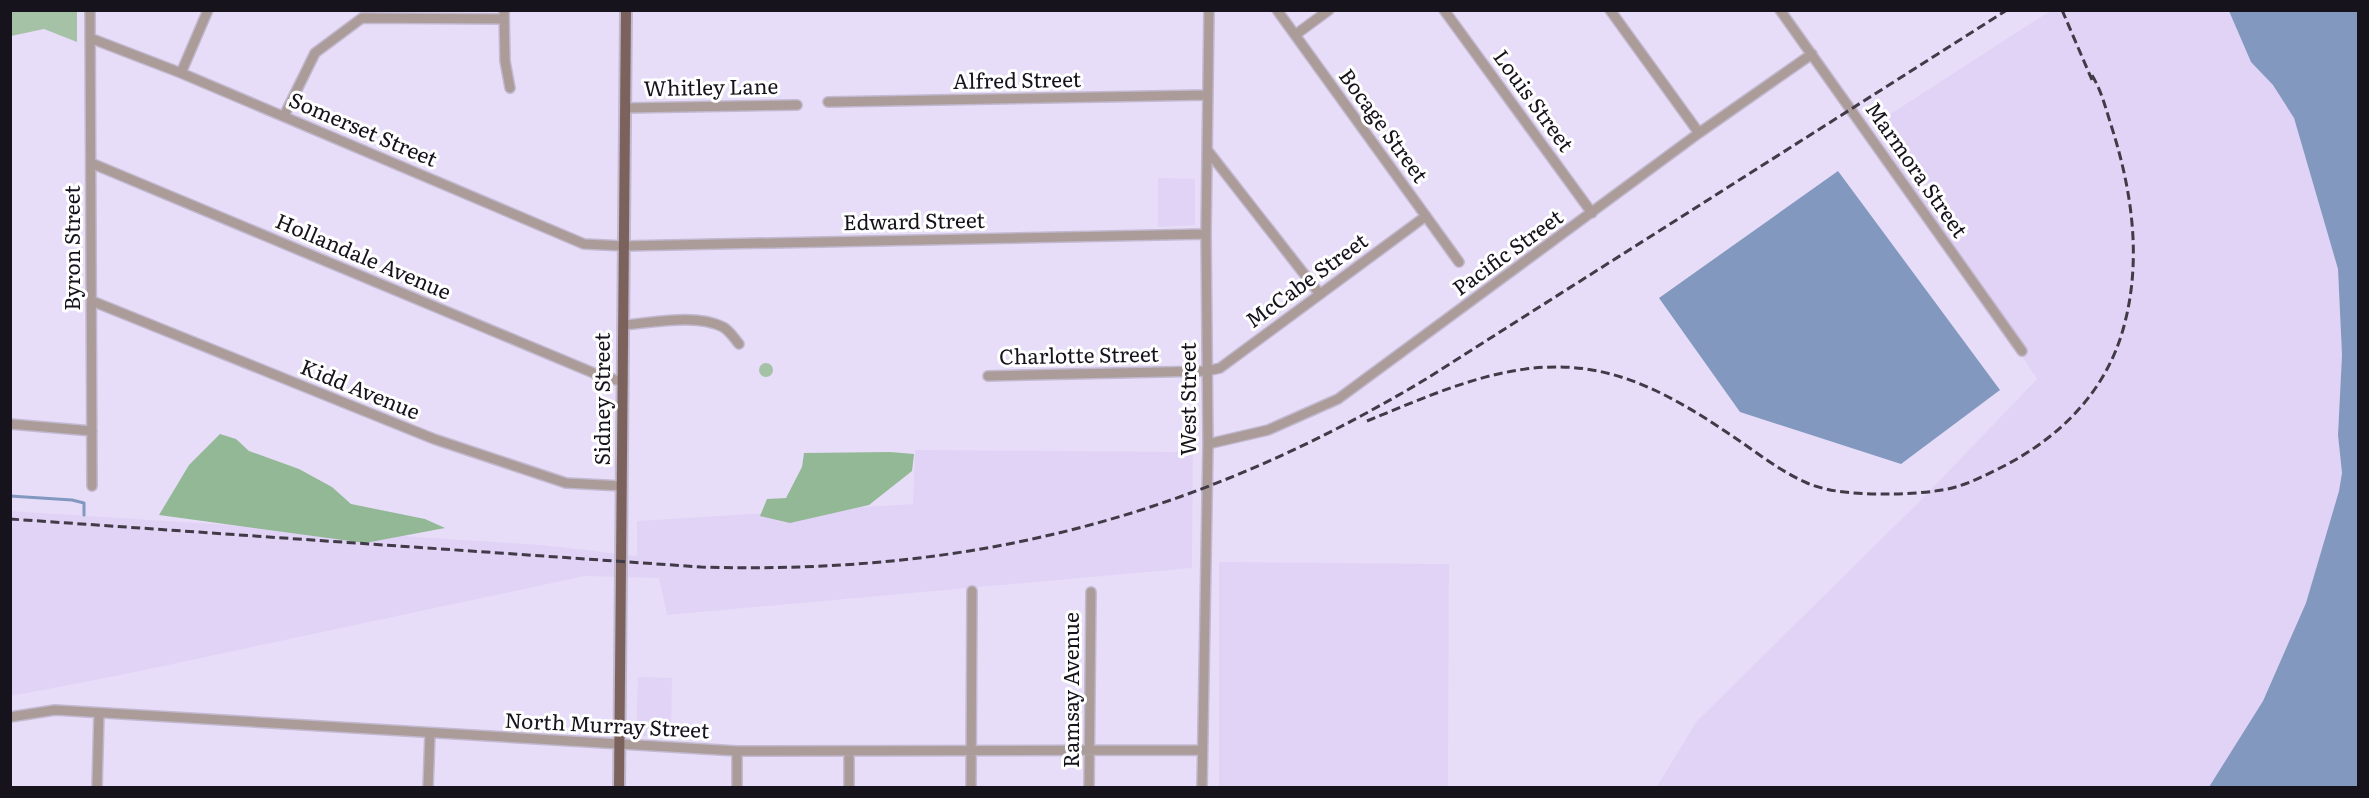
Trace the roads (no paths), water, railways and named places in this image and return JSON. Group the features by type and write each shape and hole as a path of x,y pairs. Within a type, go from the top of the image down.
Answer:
{"main road":[{"name":"Sidney Street","path":"619,788 626,10"}],"street":[{"name":"Byron Street","path":"90,10 92,486"},
{"path":"181,73 208,10"},
{"name":"West Street","path":"1202,788 1208,444 1206,234 1209,10"},
{"name":"Bocage Street","path":"1276,10 1459,262"},
{"path":"1294,35 1329,10"},
{"name":"Louis Street","path":"1444,10 1592,213"},
{"path":"1610,10 1699,134"},
{"name":"Marmora Street","path":"1780,10 2022,351"},
{"path":"284,116 315,53 362,18 415,14 504,15 510,88"},
{"name":"Somerset Street","path":"90,38 181,73 584,244 624,246"},
{"name":"Pacific Street","path":"1208,444 1268,430 1338,399 1699,134 1812,54"},
{"name":"Alfred Street","path":"828,102 1207,95"},
{"name":"Whitley Lane","path":"626,108 797,105"},
{"path":"1208,151 1319,293"},
{"name":"Hollandale Avenue","path":"91,163 596,374 623,382"},
{"name":"McCabe Street","path":"1207,371 1220,368 1426,216"},
{"name":"Edward Street","path":"624,246 1206,234"},
{"name":"Kidd Avenue","path":"92,302 434,439 566,483 622,486"},
{"path":"623,325 697,321 716,324 730,333 739,344"},
{"name":"Charlotte Street","path":"988,376 1207,371"},
{"path":"10,424 92,431"},
{"path":"971,788 972,591"},
{"name":"Ramsay Avenue","path":"1089,788 1091,592"},
{"name":"North Murray Street","path":"10,717 55,710 618,746 737,751 849,753 1202,750"},
{"path":"98,788 99,713"},
{"path":"428,788 430,734"},
{"path":"737,751 737,788"},
{"path":"849,753 849,788"}],"water":[{"path":"2229,11 2358,11 2358,787 2209,787 2263,701 2306,603 2339,491 2342,473 2338,435 2342,355 2338,269 2294,118 2273,85 2251,62"},
{"path":"1838,171 2000,390 1901,464 1740,412 1659,298"}],"waterway":[{"path":"10,496 72,500 84,503 84,515"}],"railway":[{"path":"10,519 701,567 800,567 896,561 988,548 1078,528 1166,502 1253,468 1339,427 1426,379 2007,10"},
{"path":"2062,10 2092,80"},
{"path":"1367,421 1447,389 1502,373 1558,367 1586,369 1628,379 1669,397 1707,419 1790,475 1826,489 1866,494 1921,493 1956,487 1989,473 2039,445 2076,413 2105,373 2116,351 2124,326 2133,275 2129,199 2111,125 2100,91 2090,72"}]}
